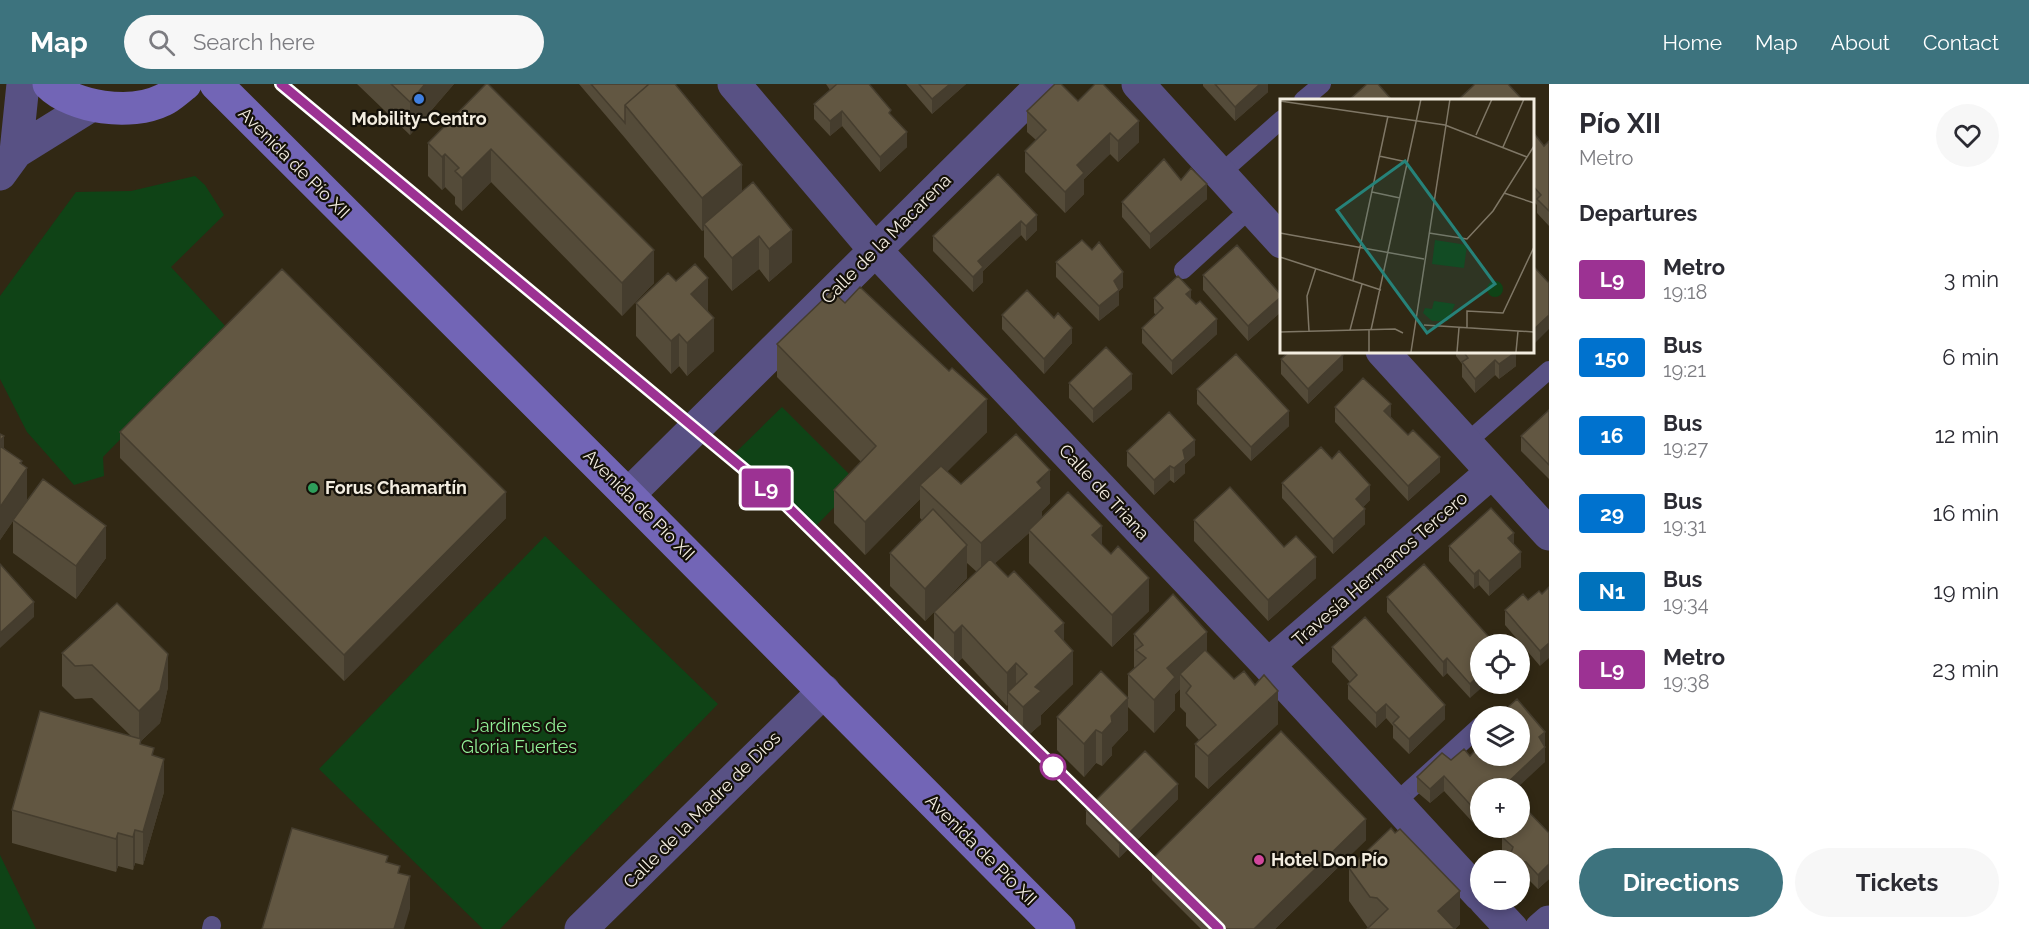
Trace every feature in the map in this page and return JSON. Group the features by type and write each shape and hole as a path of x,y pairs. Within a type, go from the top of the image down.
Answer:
{"main road":[{"path":"49,84 54,89 90,106 129,109 162,101 185,84"},
{"name":"Avenida de Pío XII","path":"216,84 1059,929"}],"street":[{"path":"8,163 23,84"},
{"name":"Calle de Triana","path":"735,84 875,250 1268,665 1470,884"},
{"name":"Calle de la Macarena","path":"628,495 1042,84"},
{"path":"1138,84 1280,240"},
{"path":"8,163 90,106"},
{"path":"1383,352 1549,534"},
{"name":"Travesía Hermanos Tercero","path":"1268,665 1492,472"},
{"name":"Calle de la Madre de Dios","path":"581,929 824,691"},
{"path":"1494,910 1512,929"},
{"path":"1541,929 1549,922"}],"lane":[{"path":"1304,99 1322,84"},
{"path":"1220,174 1280,121"},
{"path":"1183,270 1251,208"},
{"path":"1466,443 1549,370"},
{"path":"1395,802 1470,735"}],"green space":[{"path":"195,176 205,185 224,215 171,267 228,329 103,457 104,476 74,485 27,432 0,379 0,296 76,192 131,191"},
{"path":"782,407 858,483 808,534 731,457"},
{"name":"Jardines de Gloria Fuertes","path":"545,536 718,704 500,929 483,929 319,769"},
{"path":"0,855 36,929 0,929"}],"building":[{"path":"391,84 425,84 410,102"},
{"path":"486,84 654,250 622,283 491,149 462,178 455,171 459,168 445,154 442,157 428,143"},
{"path":"591,84 649,84 625,105 625,123"},
{"path":"649,84 675,84 742,165 702,198 625,105"},
{"path":"837,84 869,84 891,110 889,113 907,132 880,157 842,111 830,121 814,104"},
{"path":"919,84 950,84 932,99"},
{"path":"1055,84 1061,84 1078,101 1095,84 1103,84 1139,121 1118,141 1110,133 1077,165 1084,173 1065,192 1025,151 1046,130 1027,111"},
{"path":"1215,84 1260,84 1235,107"},
{"path":"1367,84 1378,84 1391,99 1350,99"},
{"path":"1475,84 1508,84 1521,98 1520,99 1459,99"},
{"path":"1534,133 1544,146 1549,141 1549,211 1537,199 1541,195 1534,187"},
{"path":"1164,159 1181,180 1191,168 1207,184 1150,234 1122,202"},
{"path":"998,174 1037,215 1026,226 1021,221 978,261 983,267 973,277 933,236"},
{"path":"753,182 792,230 769,249 759,236 732,258 704,224"},
{"path":"1082,240 1092,250 1099,242 1123,272 1114,281 1119,290 1099,306 1056,262"},
{"path":"1237,245 1280,294 1280,298 1248,326 1203,275"},
{"path":"695,264 708,278 691,294 714,318 687,343 679,334 671,341 636,303 668,273 676,281"},
{"name":"Forus Chamartín","path":"282,269 506,492 344,655 120,432"},
{"path":"1534,269 1549,283 1549,315 1534,329"},
{"path":"1178,276 1191,290 1186,294 1196,304 1200,301 1217,319 1172,361 1142,328 1163,308 1154,298"},
{"path":"860,287 949,371 952,368 987,399 865,522 834,490 876,446 777,344 832,291 845,303"},
{"path":"1027,290 1054,318 1058,313 1072,328 1044,359 1002,315"},
{"path":"1106,347 1132,374 1093,409 1069,383"},
{"path":"1289,352 1340,352 1343,355 1308,389 1281,359"},
{"path":"1464,352 1516,352 1499,364 1495,360 1475,379 1462,362 1468,358"},
{"path":"1236,354 1289,411 1251,447 1197,389"},
{"path":"1363,378 1391,404 1384,411 1408,435 1413,430 1440,457 1408,486 1335,407"},
{"path":"1549,410 1549,465 1521,436"},
{"path":"1169,412 1195,440 1183,450 1185,459 1174,468 1170,466 1154,480 1127,451"},
{"path":"1016,434 1050,470 1037,482 1042,488 981,543 920,485 941,466 961,484"},
{"path":"0,446 22,461 20,463 27,468 0,507"},
{"path":"1321,447 1332,459 1339,451 1370,485 1356,499 1365,509 1333,539 1282,483"},
{"path":"43,479 106,526 76,566 13,520"},
{"path":"1230,487 1284,547 1296,536 1316,557 1268,600 1194,520"},
{"path":"1068,492 1102,526 1092,535 1111,554 1118,546 1149,578 1112,615 1029,530"},
{"path":"1491,508 1514,533 1508,538 1521,552 1489,581 1479,570 1474,574 1449,546"},
{"path":"933,509 967,545 925,589 890,553"},
{"path":"990,559 1008,577 1014,571 1064,623 1055,631 1073,651 1035,687 1041,691 1023,707 1008,692 1027,674 1016,663 1007,673 962,625 954,633 934,612"},
{"path":"0,564 34,602 0,633"},
{"path":"1424,564 1486,634 1470,634 1470,684 1447,658 1443,662 1387,597"},
{"path":"1549,587 1549,643 1540,651 1530,639 1530,634 1525,634 1505,610 1523,594 1528,600 1539,591 1542,594"},
{"path":"1173,594 1207,632 1167,668 1175,677 1154,700 1128,674 1146,658 1136,650 1143,645 1134,634"},
{"path":"117,603 168,654 160,690 139,711 92,665 75,666 62,653"},
{"path":"1365,617 1445,705 1409,739 1393,723 1399,717 1386,704 1376,713 1348,684 1357,675 1332,647"},
{"path":"1205,650 1234,679 1244,671 1255,685 1264,675 1278,691 1208,756 1195,744 1216,725 1186,693 1191,686 1180,674"},
{"path":"1101,671 1128,698 1111,716 1112,722 1102,733 1096,730 1084,744 1057,717"},
{"path":"1517,699 1523,706 1509,706"},
{"path":"40,711 141,739 140,744 154,748 152,755 164,759 143,832 135,830 133,837 118,833 116,839 12,810"},
{"path":"1530,714 1545,732 1539,737 1545,747 1530,761"},
{"name":"Hotel Don Pío","path":"1281,731 1366,819 1254,929 1221,929 1152,859"},
{"path":"1464,749 1470,756 1470,766 1525,766 1513,778 1470,778 1470,804 1444,776 1430,789 1417,777 1442,753 1451,760"},
{"path":"1145,751 1178,784 1119,843 1086,810"},
{"path":"1530,813 1549,833 1549,864 1538,875 1530,866 1530,850 1512,850 1513,847 1503,838 1530,838"},
{"path":"292,828 388,856 386,862 400,866 398,873 410,876 394,929 262,929"},
{"path":"1391,828 1395,833 1400,829 1460,891 1438,911 1455,929 1367,929 1388,909 1377,898 1370,897 1349,868"}],"metro line":[{"name":"L9","path":"281,84 781,500 1219,929"}],"place":[{"name":"Mobility-Centro","path":"419,99"},
{"name":"Forus Chamartín","path":"313,488"},
{"name":"Hotel Don Pío","path":"1259,860"}]}
